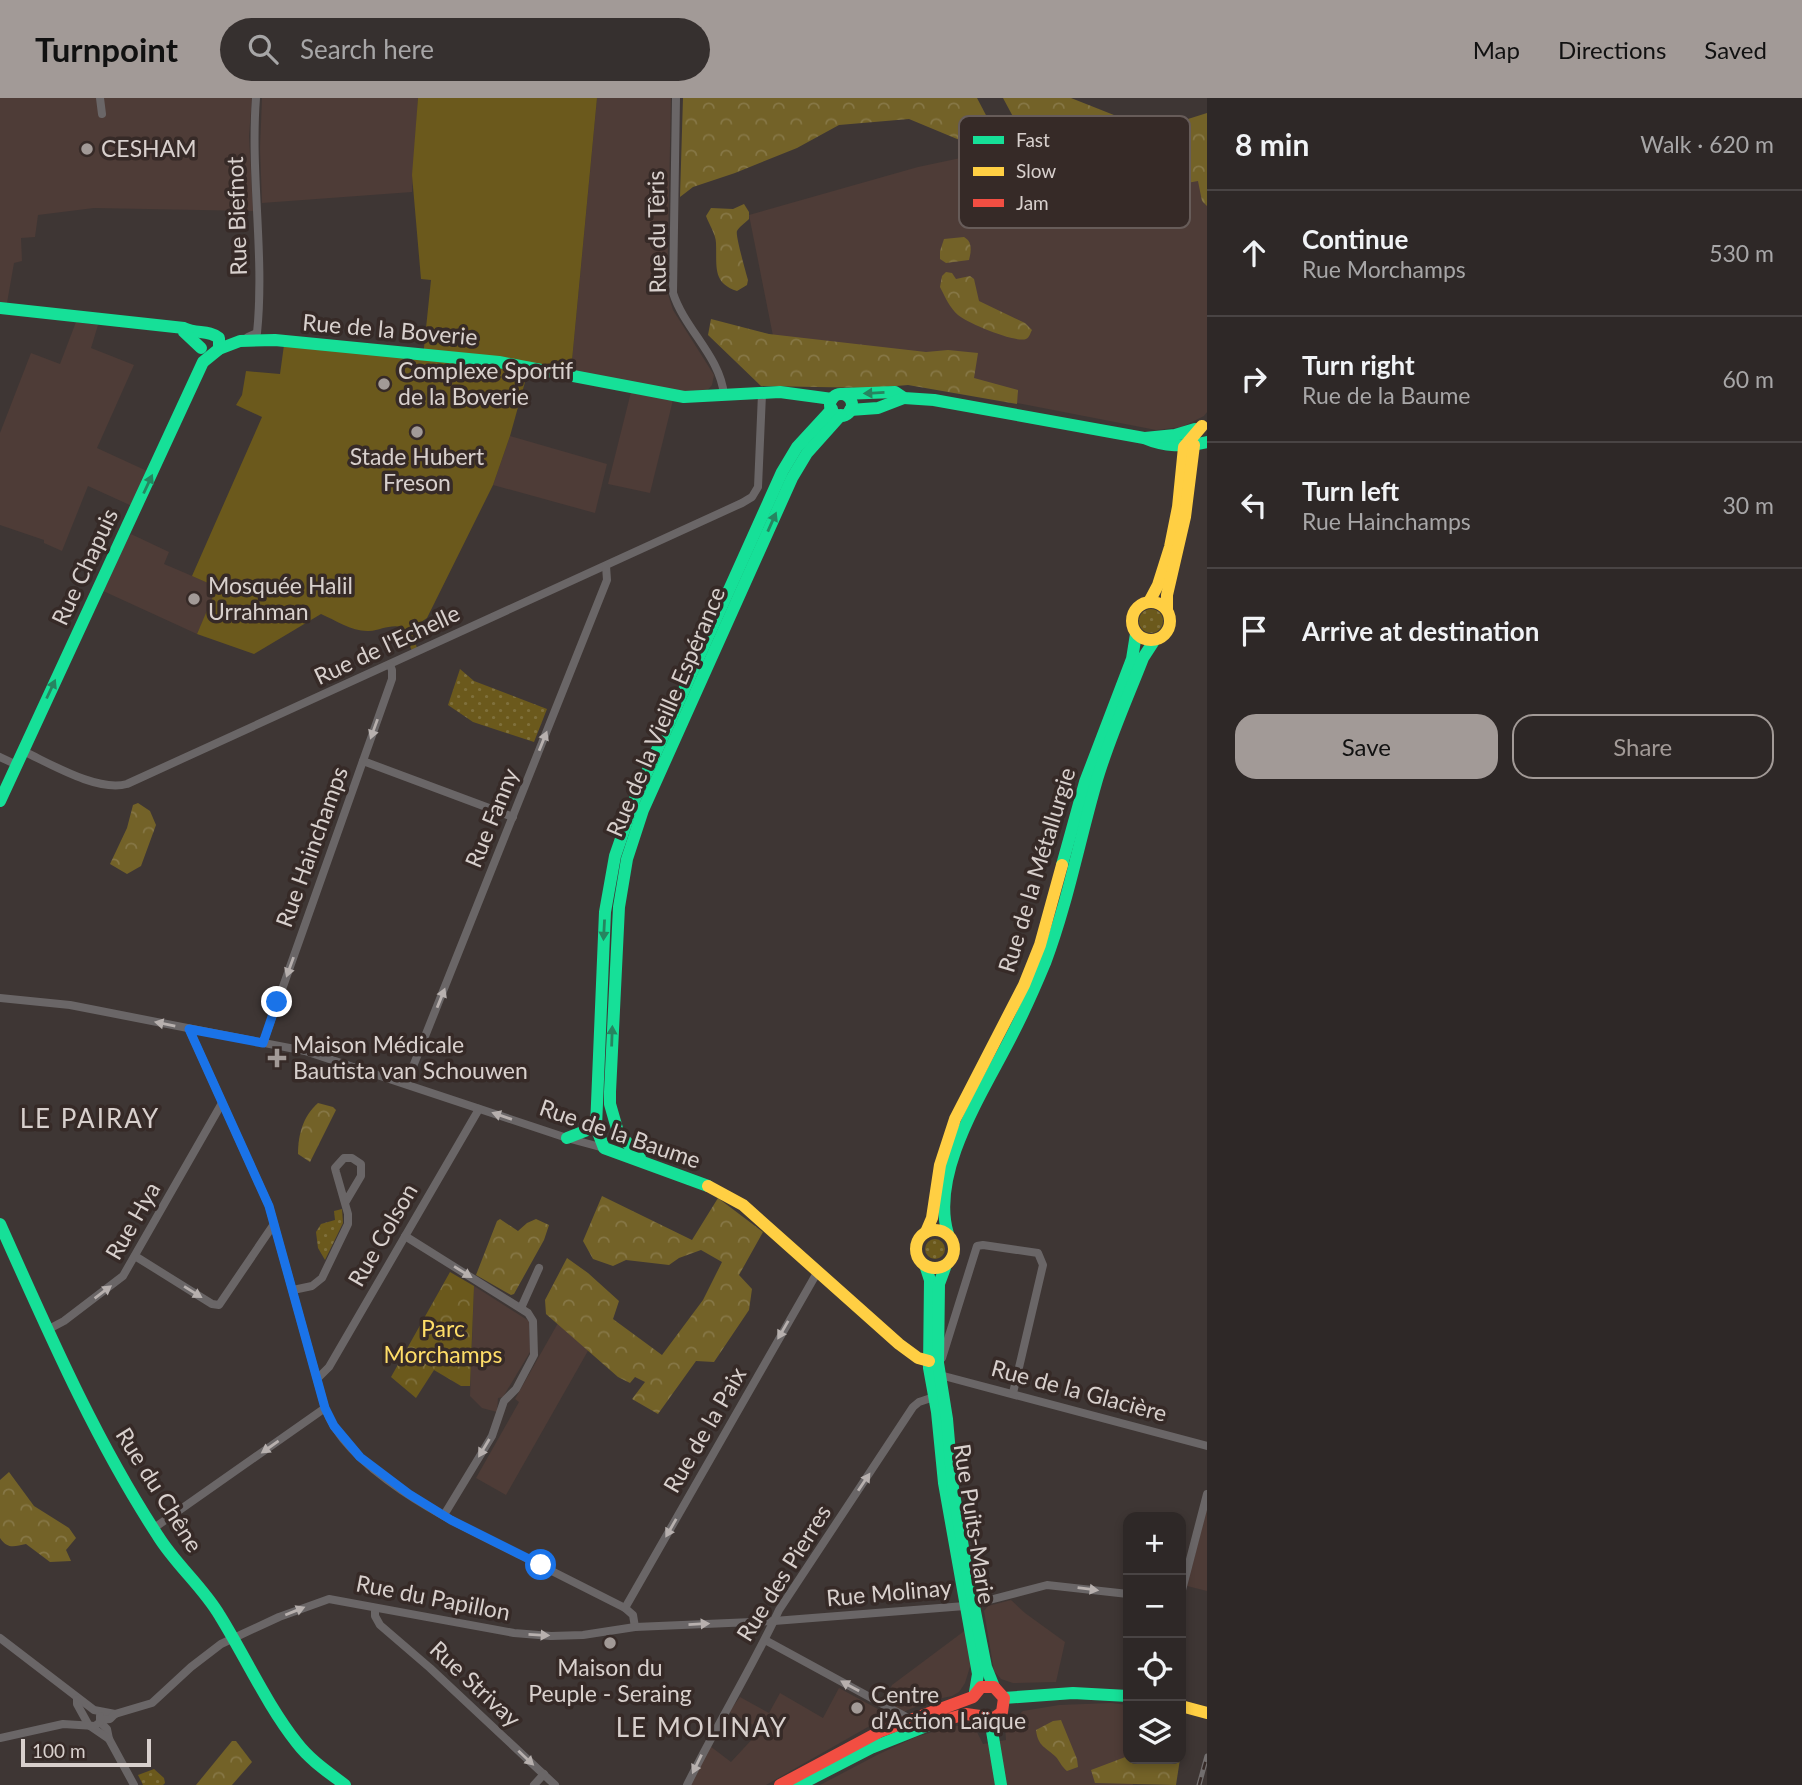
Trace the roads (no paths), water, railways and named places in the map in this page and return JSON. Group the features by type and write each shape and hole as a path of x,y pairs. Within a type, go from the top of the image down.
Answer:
{"street":[{"path":"100,98 102,114"},
{"name":"Rue Biefnot","path":"256,98 254,146 259,274 257,333"},
{"name":"Rue du Têris","path":"676,98 673,293 717,369 724,396"},
{"name":"Rue de la Boverie","path":"0,308 211,334 233,336 257,333 275,340"},
{"name":"Rue de la Boverie","path":"174,328 211,350 240,341 275,340 499,362 684,397 816,394 839,406"},
{"path":"240,341 257,333"},
{"path":"211,334 221,342 211,350"},
{"name":"Rue Chapuis","path":"0,801 211,350 200,341 211,334"},
{"path":"839,406 895,392 904,398 934,400 1144,438 1184,434 1204,425"},
{"name":"Rue de l'Echelle","path":"23,751 96,783 120,786 742,503 752,497 758,487 762,394"},
{"path":"839,406 863,411 896,403 904,398"},
{"name":"Rue de la Vieille Espérance","path":"604,1148 597,1133 596,1118 605,912 616,852 634,801 782,472 801,442 839,406"},
{"name":"Rue de la Vieille Espérance","path":"648,1165 622,1139 610,1104 616,916 620,882 643,810 786,491 803,459 839,406"},
{"path":"1195,445 1187,441 1198,435 1204,425"},
{"path":"1144,438 1158,446 1195,445"},
{"name":"Rue de la Métallurgie","path":"936,1366 930,1284 925,1265 916,1255 917,1242 926,1232 932,1218 940,1165 955,1119 1013,1008 1040,945 1085,782 1103,728 1135,649 1136,634 1132,617 1138,607 1149,602 1161,580 1195,445"},
{"name":"Rue de la Métallurgie","path":"936,1366 939,1284 955,1248 944,1221 951,1167 974,1104 1012,1035 1040,975 1061,911 1097,779 1143,658 1154,640 1168,631 1171,620 1167,609 1167,594 1185,517 1195,445"},
{"path":"768,502 777,493 786,491 782,472"},
{"name":"Rue Fanny","path":"406,1084 607,580 606,566"},
{"path":"1149,602 1158,603 1167,609"},
{"path":"1136,634 1144,639 1154,640"},
{"name":"Rue Hainchamps","path":"263,1043 392,679 393,670 390,665"},
{"path":"0,757 17,765"},
{"path":"363,761 513,817"},
{"name":"Rue de la Baume","path":"0,998 69,1005 305,1051 604,1148 718,1190 733,1198 905,1348 936,1366"},
{"path":"189,1029 269,1206 325,1408 338,1434 360,1457 400,1489 444,1515 625,1608 633,1615 635,1627"},
{"name":"Rue Hya","path":"47,1330 64,1321 120,1279 222,1103"},
{"name":"Rue Colson","path":"318,1378 329,1367 479,1109"},
{"path":"567,1138 585,1131 596,1118"},
{"path":"293,1290 315,1284 324,1275 348,1224 348,1214 335,1168 344,1158 352,1158 361,1164 362,1172 345,1203"},
{"name":"Rue du Chêne","path":"0,1224 87,1413 154,1528 219,1614 280,1720 297,1743 317,1764 345,1785"},
{"path":"135,1256 212,1304 219,1305 274,1224"},
{"path":"926,1232 938,1230 948,1234"},
{"path":"405,1236 531,1316 534,1355 516,1388 504,1401 492,1436 444,1515"},
{"path":"936,1366 943,1355 975,1249 979,1245 1035,1252 1041,1255 1043,1261 1013,1393"},
{"path":"925,1265 936,1268 946,1265"},
{"path":"521,1308 539,1268"},
{"name":"Rue de la Paix","path":"625,1608 818,1271"},
{"name":"Rue de la Glacière","path":"936,1366 1013,1393 1207,1446"},
{"name":"Rue Puits-Marie","path":"936,1366 934,1397 944,1483 969,1605 994,1687"},
{"name":"Rue Puits-Marie","path":"936,1366 947,1419 953,1488 978,1674 974,1694"},
{"name":"Rue des Pierres","path":"687,1785 784,1602 914,1407 919,1402 934,1397"},
{"path":"154,1528 325,1408"},
{"path":"1186,1575 1207,1494"},
{"name":"Rue Molinay","path":"635,1627 774,1621 969,1605 1047,1585 1123,1593"},
{"name":"Rue du Papillon","path":"97,1716 115,1714 152,1703 205,1656 233,1639 324,1600 335,1599 375,1609 539,1636 583,1635 635,1627"},
{"name":"Rue Strivay","path":"375,1609 380,1625 555,1785"},
{"path":"0,1638 83,1701 97,1716 107,1729 109,1739 134,1785"},
{"path":"765,1640 910,1719"},
{"path":"780,1785 870,1737 974,1694 981,1687 994,1687 1004,1698"},
{"path":"1004,1698 1073,1693 1123,1696"},
{"path":"974,1694 972,1705 976,1714"},
{"path":"799,1785 907,1730 958,1716 976,1714 990,1719 1002,1712 1004,1698"},
{"path":"77,1699 87,1723 109,1739"},
{"path":"1186,1707 1207,1713"},
{"path":"87,1723 89,1712 97,1716"},
{"path":"0,1738 63,1724 87,1723 95,1726 97,1716"},
{"path":"990,1719 1001,1785"},
{"path":"534,1785 544,1774"}],"railway":[{"path":"1199,1785 1207,1756"}],"place":[{"name":"CESHAM","path":"87,149"},
{"name":"Complexe Sportif de la Boverie","path":"384,384"},
{"name":"Stade Hubert Freson","path":"417,432"},
{"name":"Mosquée Halil Urrahman","path":"194,599"},
{"name":"Maison Médicale Bautista van Schouwen","path":"277,1058"},
{"name":"Maison du Peuple - Seraing","path":"610,1643"},
{"name":"Centre d'Action Laïque","path":"857,1708"}],"district":[{"name":"LE PAIRAY","path":"90,1119"},
{"name":"LE MOLINAY","path":"702,1728"}],"park label":[{"name":"Parc Morchamps","path":"443,1342"}]}
